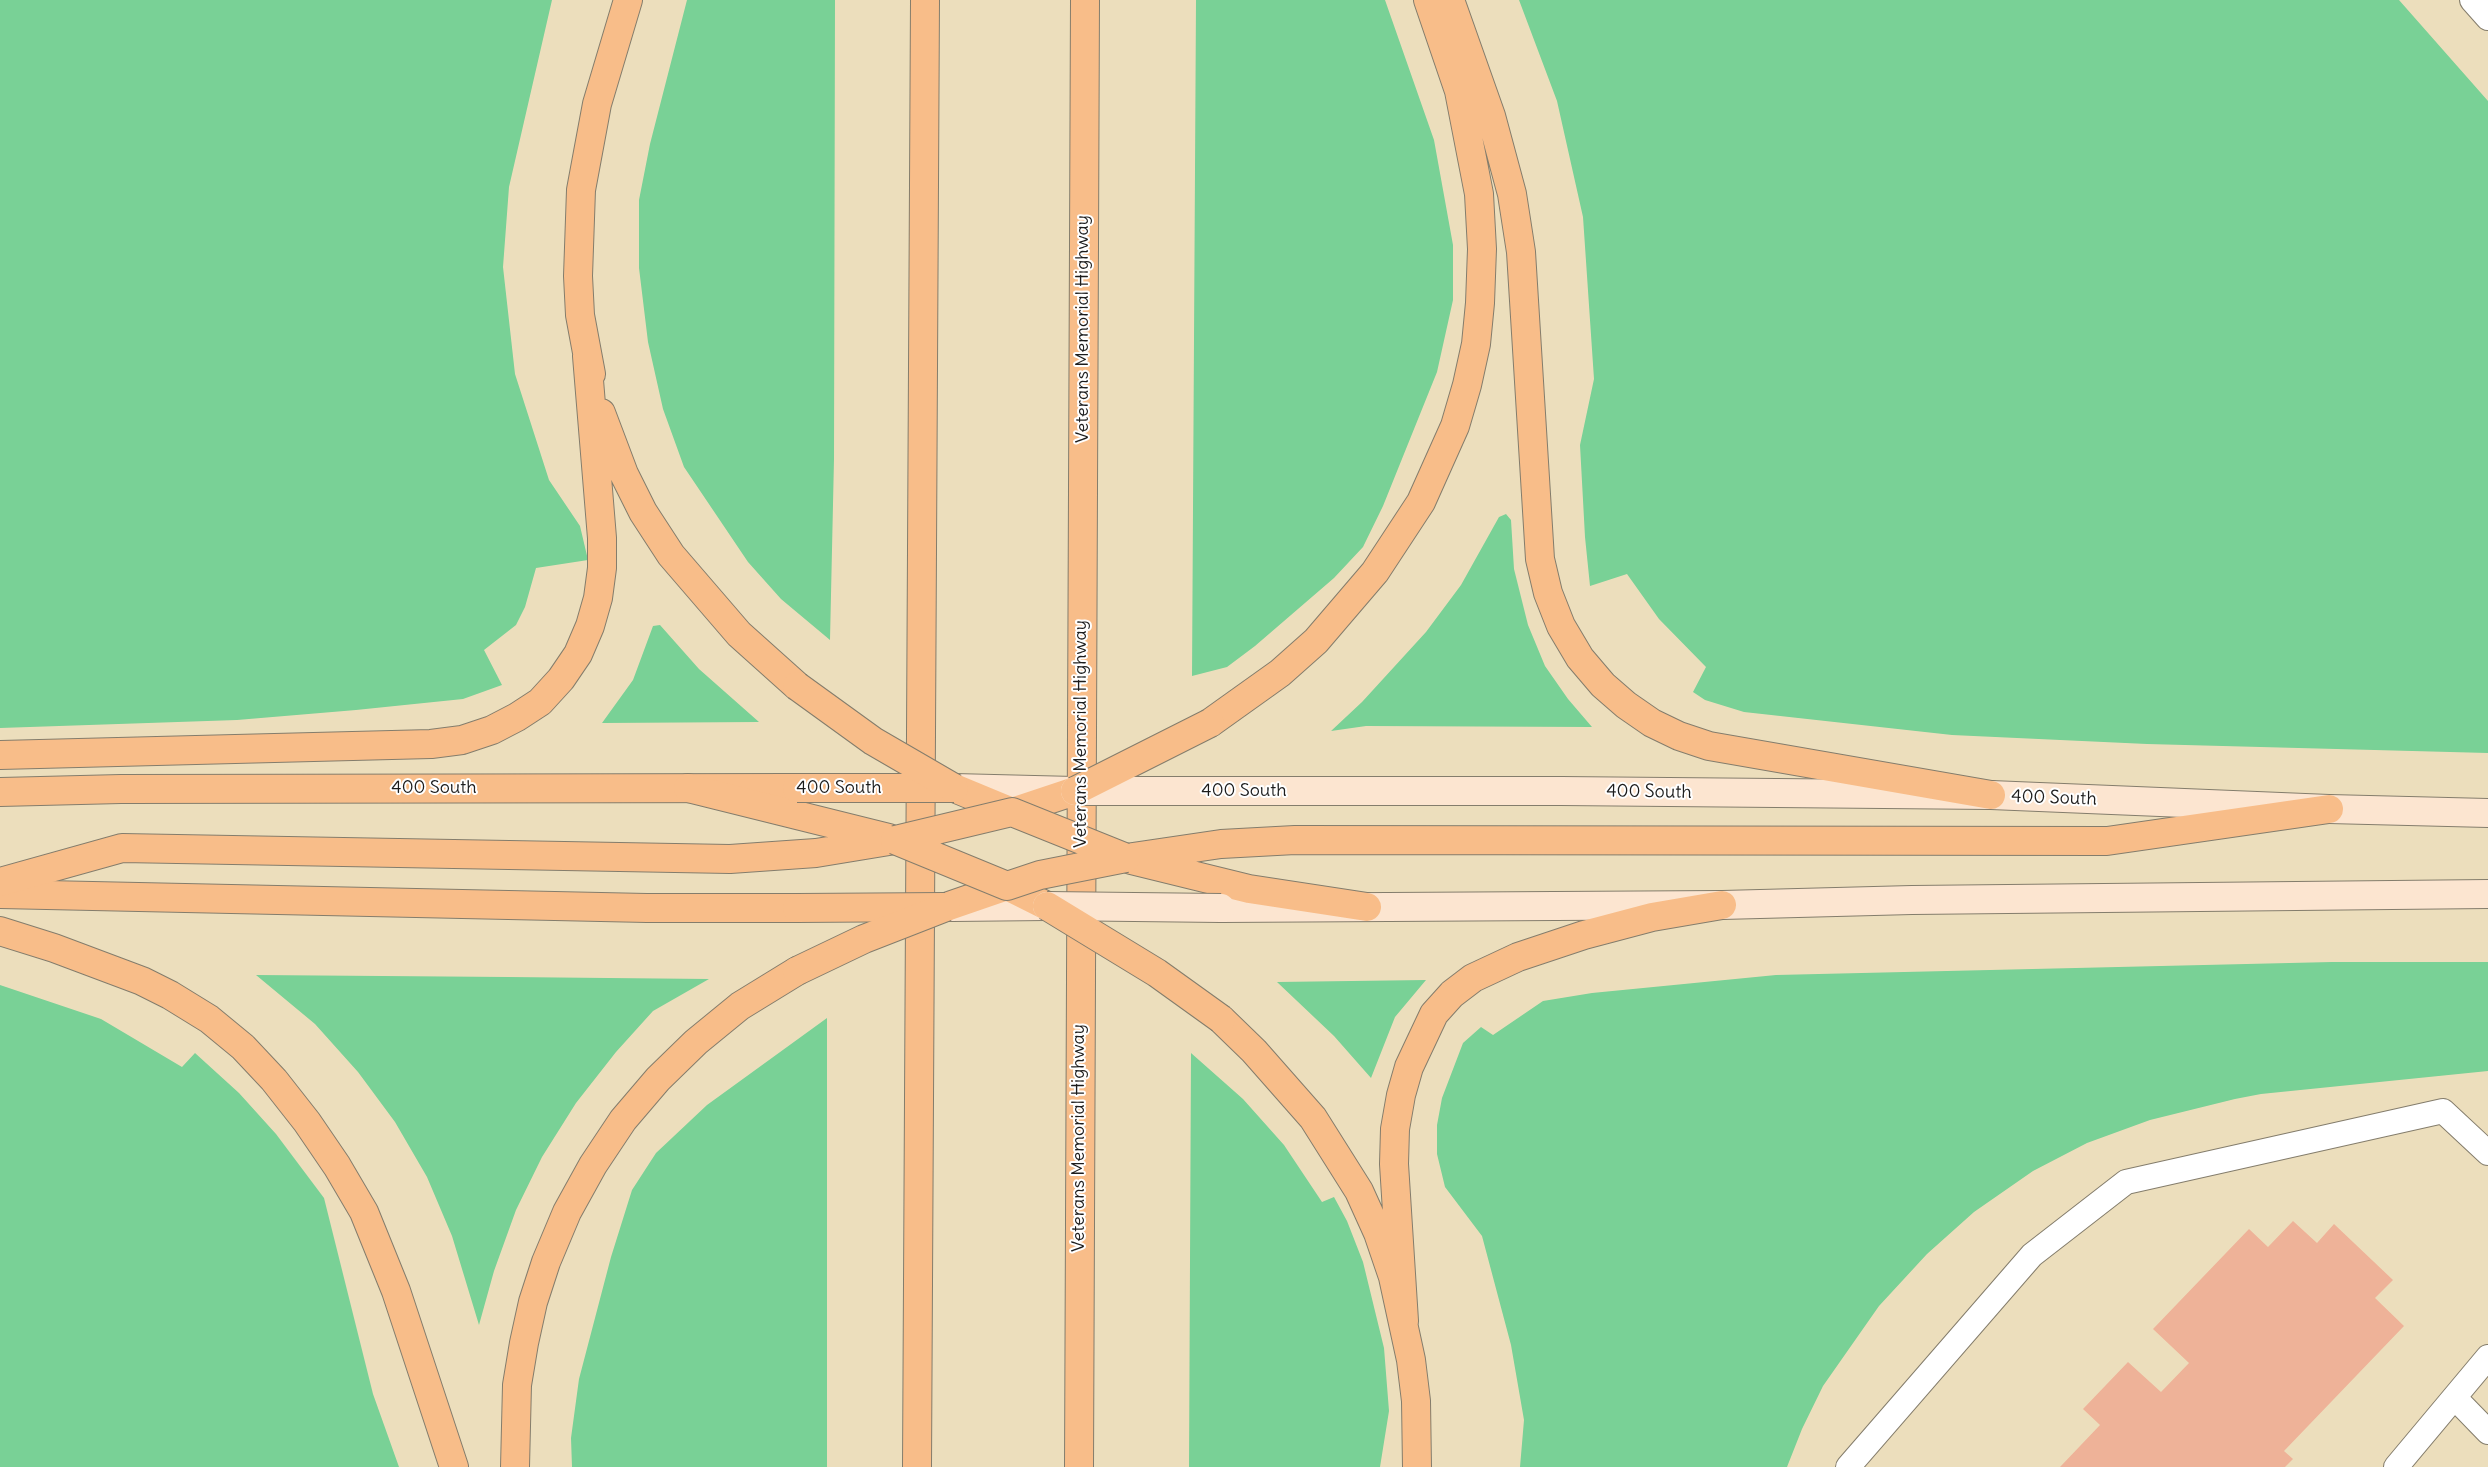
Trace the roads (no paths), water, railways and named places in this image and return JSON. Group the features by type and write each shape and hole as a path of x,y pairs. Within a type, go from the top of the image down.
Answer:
{"main road":[{"path":"0,754 431,744 462,740 492,730 525,712 540,702 561,679 578,654 590,626 598,598 602,568 602,538 587,356 580,315 578,232 581,190 597,104 628,0"},
{"path":"917,1467 925,0"},
{"name":"Veterans Memorial Highway","path":"1079,1467 1085,0"},
{"path":"0,882 122,848 730,859 797,854 895,840 1012,812 1075,791 1210,723 1280,673 1316,641 1375,572 1421,502 1451,434 1467,385 1476,344 1480,303 1482,249 1479,194 1459,91 1428,0"},
{"path":"1450,0 1491,116 1512,194 1521,252 1540,559 1548,593 1558,618 1580,658 1602,685 1652,723 1709,746 1991,795"},
{"path":"587,356 608,434 624,474 671,555 704,596 739,634 797,686 874,740 954,788 1220,896"},
{"name":"400 South","path":"0,792 141,789 688,788 797,801 954,788 1075,791 1561,791 1991,795 2329,809 2488,813"},
{"path":"797,801 1007,886 1047,906 1157,973 1220,1019 1286,1085 1313,1118 1338,1154 1359,1191 1378,1233 1393,1276 1404,1321"},
{"path":"515,1467 517,1385 533,1302 546,1262 567,1212 593,1165 623,1120 658,1079 696,1042 740,1006 797,971 864,939 946,907 1040,875 1126,858 1220,844 1294,840 2107,841 2329,809"},
{"path":"0,894 647,908 1047,906 1220,896 1367,907 1722,905 1912,900 2488,894"},
{"path":"1417,1467 1416,1401 1404,1321 1394,1164 1395,1129 1401,1095 1409,1067 1434,1014 1452,994 1473,978 1518,957 1584,935 1644,919 1722,905"},
{"path":"0,930 63,951 142,981 170,995 216,1024 243,1047 274,1080 307,1122 337,1166 364,1212 396,1291 454,1467"}],"lane":[{"path":"2472,0 2488,18"},
{"path":"1848,1467 2032,1255 2126,1182 2443,1111 2488,1153"},
{"path":"2396,1467 2488,1357"},
{"path":"2455,1398 2488,1432"}]}
